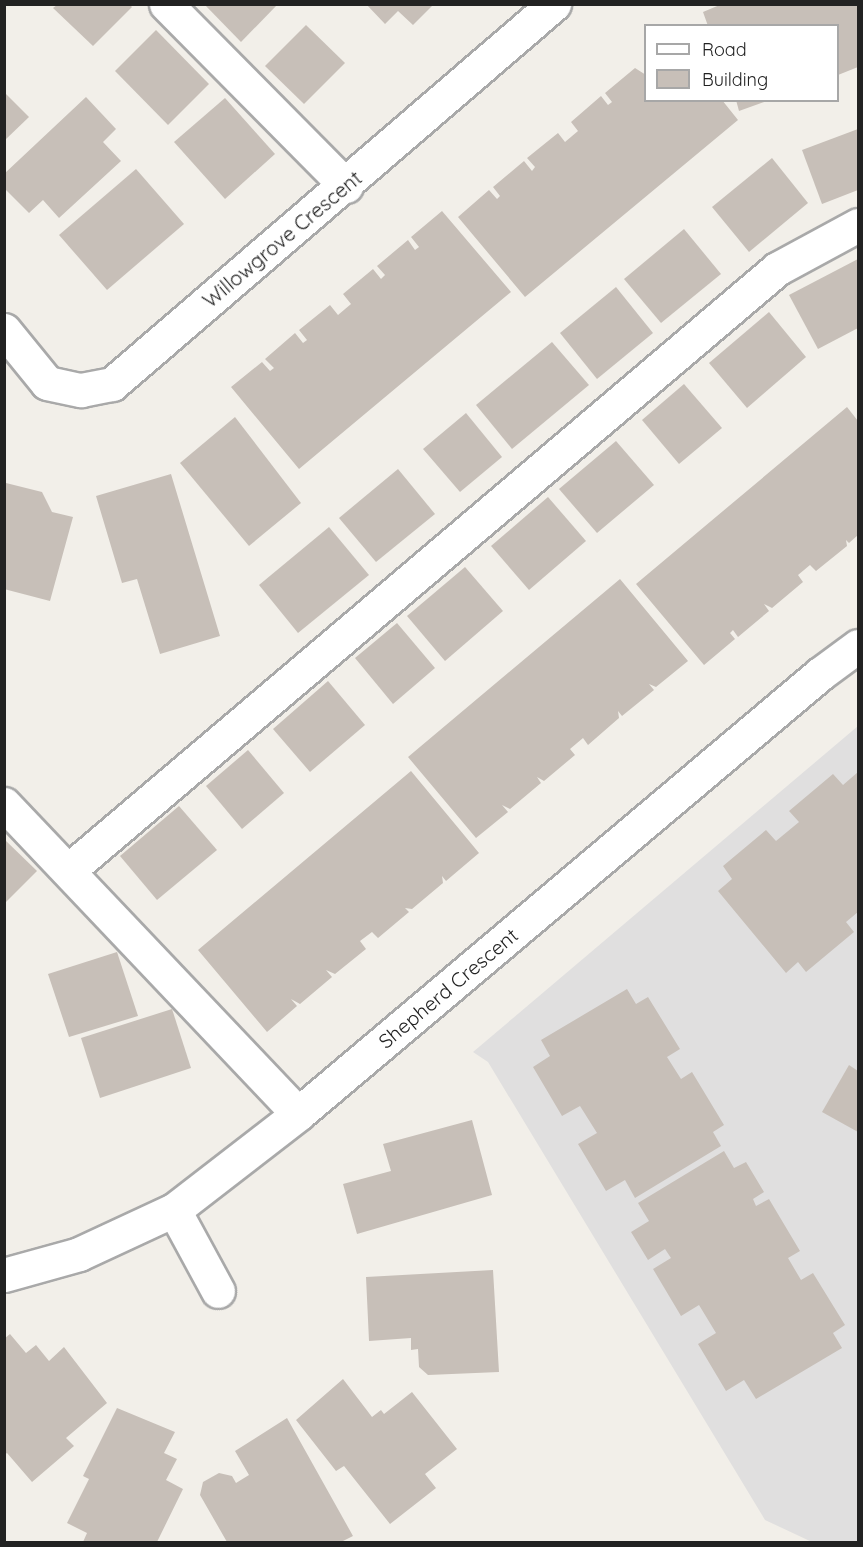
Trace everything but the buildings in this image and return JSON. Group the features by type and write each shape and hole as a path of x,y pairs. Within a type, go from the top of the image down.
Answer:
{"street":[{"path":"166,4 346,186"},
{"name":"Willowgrove Crescent","path":"4,330 47,383 81,390 112,384 346,186 554,4"},
{"path":"70,869 777,269 858,225"},
{"name":"Shepherd Crescent","path":"4,1275 79,1254 174,1210 298,1114 820,674 858,646"},
{"path":"4,804 70,869 298,1114"},
{"path":"174,1210 218,1291"}],"shaded area":[{"path":"858,726 858,1542 812,1542 765,1520 488,1062 473,1052"}]}
